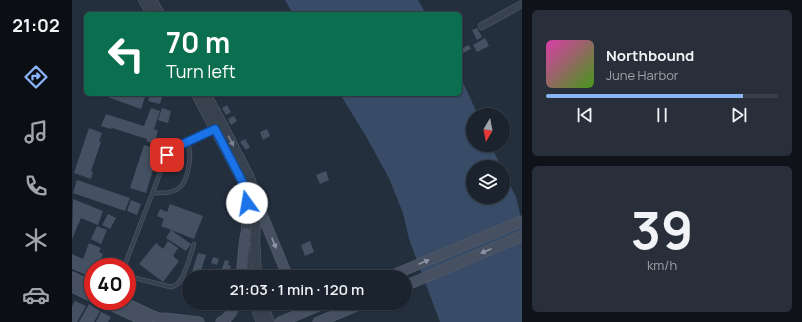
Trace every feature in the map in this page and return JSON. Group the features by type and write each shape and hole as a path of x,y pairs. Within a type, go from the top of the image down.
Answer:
{"main road":[{"path":"257,205 285,270"},
{"path":"405,270 522,221"},
{"path":"242,270 243,244 246,234"},
{"path":"412,283 522,236"},
{"path":"72,277 84,283"},
{"path":"72,287 84,293"},
{"path":"126,310 150,319 171,322"},
{"path":"136,310 150,319 199,322"},
{"path":"222,322 228,318 233,310"},
{"path":"298,310 298,315"},
{"path":"280,322 310,310"},
{"path":"318,322 348,310"}],"street":[{"path":"143,0 151,12"},
{"path":"152,0 159,12"},
{"path":"482,26 522,4"},
{"path":"197,96 216,128 249,176 252,184 257,205 255,240 257,270"},
{"path":"207,96 216,128 242,181 247,203 247,270"},
{"path":"247,203 257,205"},
{"path":"257,310 262,322"},
{"path":"265,310 270,322"}],"lane":[{"path":"127,258 167,155 174,148 216,128"},
{"path":"153,192 166,193 180,187 184,182 190,161 188,142"},
{"path":"136,278 171,287 177,285 182,279 194,244"}],"water":[{"path":"285,0 418,0 425,12 292,12"},
{"path":"462,80 475,108 466,108 466,152 494,152 498,160 466,160 466,204 510,204 510,185 516,197 522,222 522,322 440,322 409,239 403,213 389,178 341,96 462,96"}],"building":[{"path":"477,28 482,37 477,40 472,30"},
{"path":"485,38 489,46 477,52 473,45"},
{"path":"469,45 471,49 462,54 462,48"},
{"path":"105,96 145,96 141,109"},
{"path":"149,96 162,97 160,104 148,101"},
{"path":"227,105 231,112 226,115 222,108"},
{"path":"151,108 160,111 154,129 158,131 154,144 146,141 147,139 101,126 106,114 144,126"},
{"path":"162,108 171,111 168,123 158,120"},
{"path":"234,116 237,121 231,125 228,119"},
{"path":"89,128 102,133 99,141 101,142 91,171 93,172 91,179 74,173"},
{"path":"267,129 270,136 263,140 260,132"},
{"path":"245,139 250,147 246,150 240,142"},
{"path":"144,145 159,150 146,193 130,188"},
{"path":"326,171 329,180 320,184 316,175"},
{"path":"77,180 130,198 125,211 73,193"},
{"path":"73,199 103,211 98,225 81,218 72,239"},
{"path":"131,200 141,204 137,215 127,211"},
{"path":"170,204 203,216 194,239 161,226 164,219 157,216 160,209 167,212"},
{"path":"108,214 116,218 110,229 102,225"},
{"path":"97,226 107,230 101,244 91,239"},
{"path":"171,230 191,244 186,251 166,238"},
{"path":"168,241 178,248 173,256 179,261 163,282 139,264 156,243 163,249"},
{"path":"310,241 314,252 305,256 301,245"},
{"path":"89,243 101,248 99,252 103,254 101,258 84,258 84,274 72,269 72,254 83,259"},
{"path":"198,253 206,255 201,270 193,270"},
{"path":"213,257 219,259 217,265 211,263"},
{"path":"225,260 229,261 228,265 231,266 230,270 221,270"},
{"path":"75,301 84,305 84,310 77,322 72,322 72,306"},
{"path":"86,310 100,311 94,322 79,322"},
{"path":"101,312 111,317 108,322 96,322"}],"route":[{"path":"167,155 174,148 215,129 242,181 247,203"}]}
